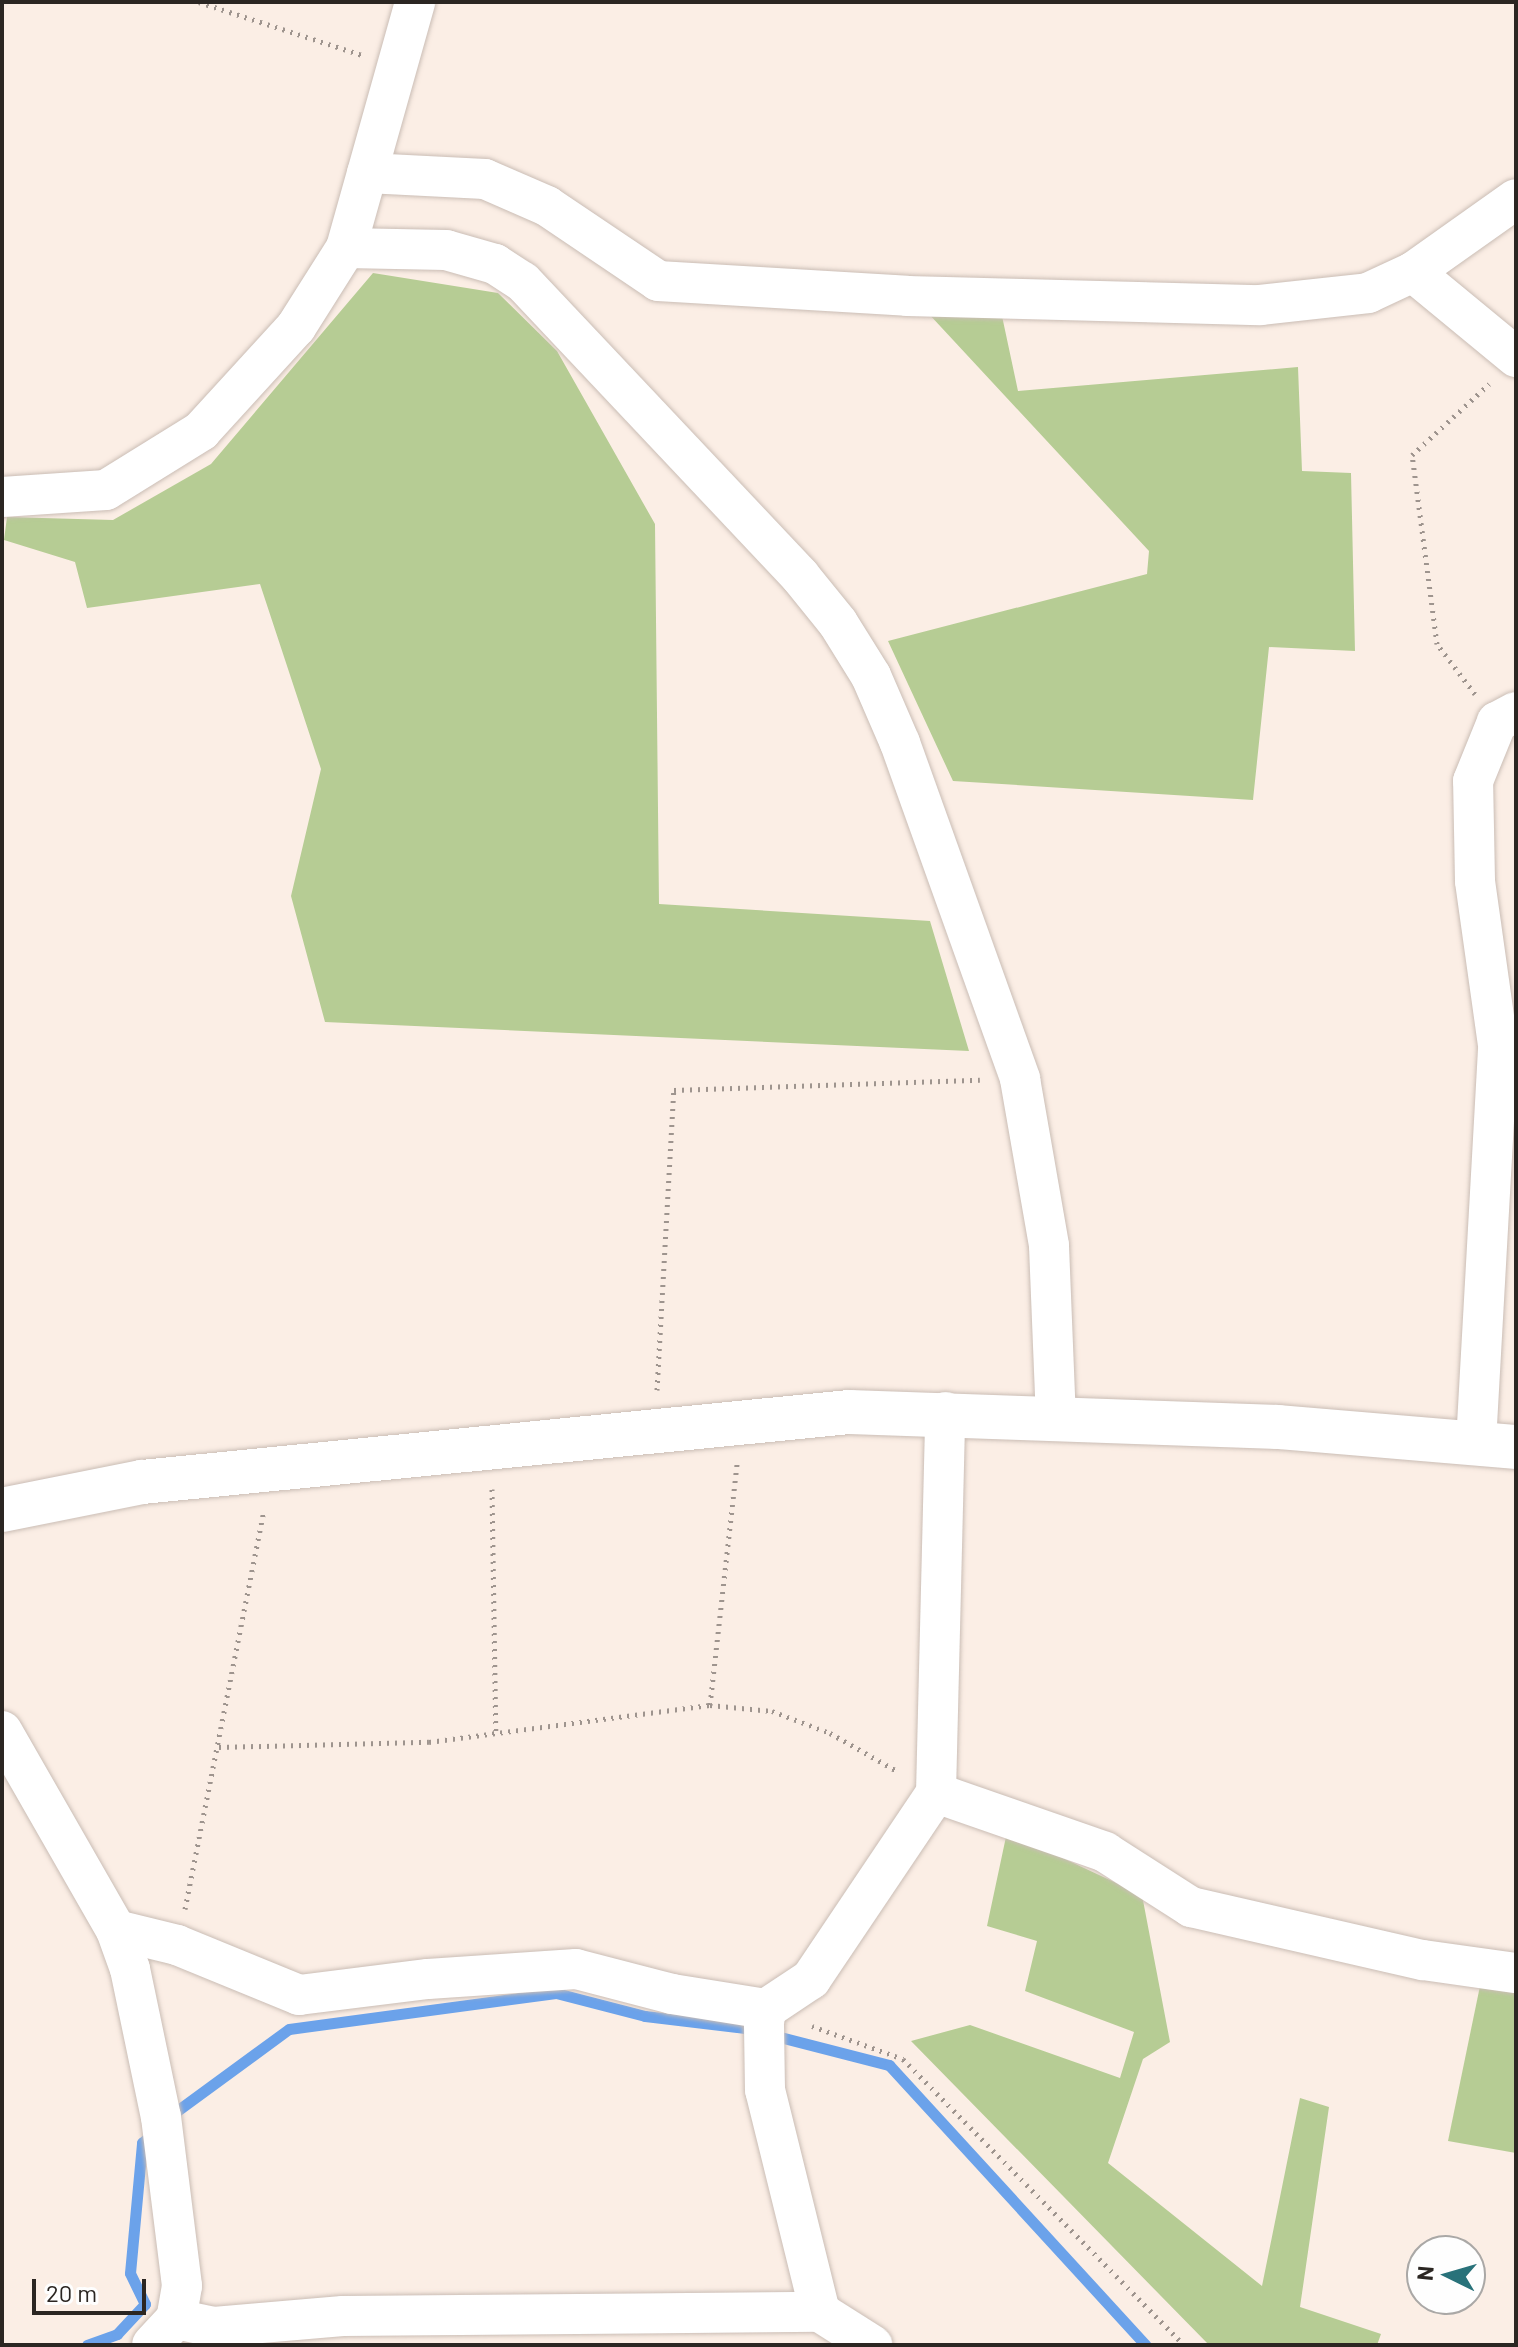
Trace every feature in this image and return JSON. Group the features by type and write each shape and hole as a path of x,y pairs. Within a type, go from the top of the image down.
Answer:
{"street":[{"path":"2,497 106,490 201,431 296,327 346,248 415,2"},
{"path":"367,173 485,179 547,206 658,281 907,296 1260,305 1368,293 1413,272 1516,199"},
{"path":"346,248 446,250 495,264 523,282 838,623 871,676 900,743 1020,1079 1049,1246 1056,1417"},
{"path":"1413,272 1504,369"},
{"path":"2,1510 142,1482 273,1467 492,1450 741,1420 945,1412 1278,1427 1496,1445 1498,1045 1475,881 1473,781 1506,717"},
{"path":"820,2312 765,2090 764,2025 811,1979 936,1793 945,1412"},
{"path":"2,1731 116,1930 130,1969 162,2125 182,2286 164,2332 343,2316 820,2312 872,2345"},
{"path":"936,1793 1105,1852 1191,1907 1423,1960 1516,1973"},
{"path":"116,1930 177,1945 299,1995 428,1979 576,1969 672,1994 764,2025"}],"path":[{"path":"199,2 396,66"},
{"path":"1504,369 1412,455 1437,644 1506,717"},
{"path":"655,1431 674,1090 1020,1079"},
{"path":"710,1705 741,1420"},
{"path":"492,1450 496,1732"},
{"path":"177,1945 273,1467"},
{"path":"219,1747 429,1742 710,1705 772,1711 830,1733 936,1793"},
{"path":"764,2025 903,2059 1184,2345"}],"green space":[{"path":"373,273 498,293 557,351 655,524 659,904 930,921 969,1051 325,1022 291,896 321,769 260,584 87,608 75,562 4,540 7,517 113,520 211,464"},
{"path":"928,313 1002,316 1018,391 1298,367 1302,471 1351,473 1355,651 1269,647 1253,800 953,781 888,641 1147,574 1149,551"},
{"path":"1007,1832 1142,1895 1170,2042 1143,2059 1108,2163 1262,2286 1300,2098 1329,2107 1300,2307 1381,2334 1377,2345 1209,2345 911,2041 970,2025 1120,2078 1134,2032 1025,1991 1037,1941 987,1926"},
{"path":"1480,1986 1516,1993 1516,2153 1448,2141"}],"waterway":[{"path":"170,2116 289,2029 556,1993 645,2016 745,2028 889,2065 1146,2345"},
{"path":"87,2345 117,2334 145,2304 130,2273 142,2143 155,2131"}]}
